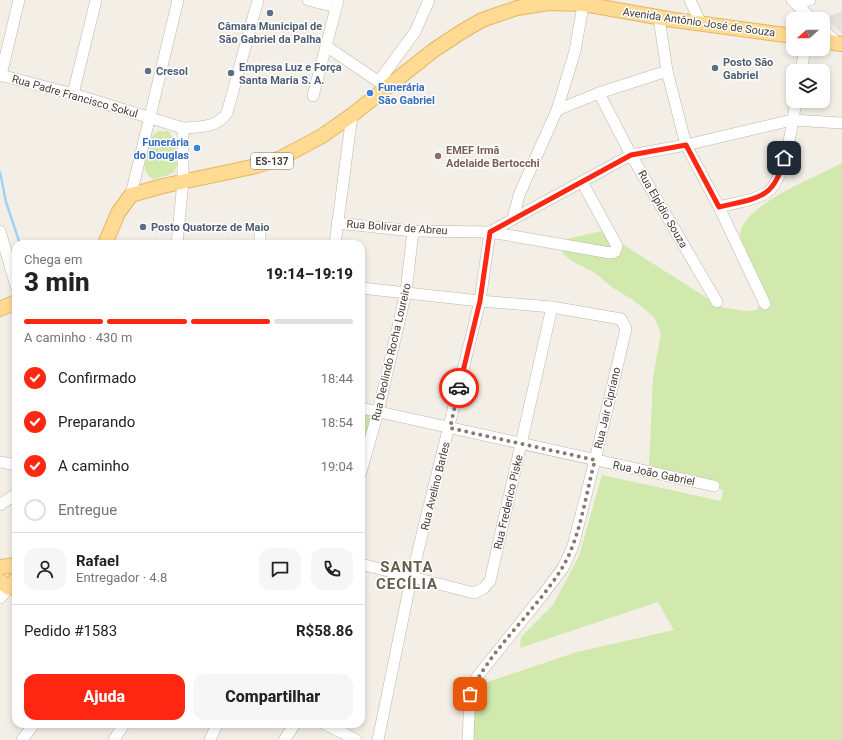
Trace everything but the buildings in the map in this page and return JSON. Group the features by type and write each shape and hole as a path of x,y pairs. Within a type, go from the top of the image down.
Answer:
{"main road":[{"name":"Avenida Antônio José de Souza","path":"352,115 382,84 406,74 434,50 482,20 532,4 548,2 584,2 659,18 786,35"},
{"path":"830,42 840,43"},
{"name":"ES-137","path":"132,195 183,181 256,166 281,158 322,136 352,115"},
{"path":"107,240 118,212 132,195"},
{"path":"0,309 12,304"},
{"path":"0,567 12,566"}],"street":[{"path":"1,75 19,0"},
{"path":"73,94 96,0"},
{"path":"132,195 178,0"},
{"path":"178,240 183,181 183,128 203,127 222,120 226,113 258,0"},
{"path":"308,0 337,4 313,96"},
{"path":"326,46 382,84 415,32 429,0"},
{"path":"794,2 810,0"},
{"path":"692,1 701,24"},
{"path":"513,219 519,195 557,110 575,51 584,2"},
{"path":"794,2 805,12"},
{"path":"659,18 667,72 686,145 719,207 765,304"},
{"path":"830,35 840,43"},
{"path":"557,110 599,93 667,72"},
{"name":"Rua Padre Francisco Sokul","path":"1,75 73,94 183,128"},
{"name":"Rua Elpídio Souza","path":"599,93 631,155 717,302"},
{"path":"719,207 754,198 766,193 774,187 781,171 795,108"},
{"path":"335,240 352,115"},
{"path":"490,232 631,155 686,145 792,120 842,123"},
{"name":"Rua Bolivar de Abreu","path":"337,222 413,231 490,232 610,253 617,250 617,246 582,182"},
{"path":"260,229 260,240"},
{"path":"0,231 12,272"},
{"name":"Rua Deolindo Rocha Loureiro","path":"365,458 378,412 406,292 413,231"},
{"name":"Rua Avelino Barles","path":"378,740 411,579 450,428 480,301 490,232"},
{"path":"365,288 552,307"},
{"name":"Rua Jair Cipriano","path":"468,740 470,694 477,677 542,597 562,568 573,546 626,329 621,319 552,307"},
{"name":"Rua Frederico Piske","path":"411,579 474,593 484,588 490,581 552,307"},
{"name":"Rua João Gabriel","path":"365,409 714,486"},
{"path":"0,462 12,464"},
{"path":"0,505 12,497"},
{"path":"365,565 411,579"},
{"path":"0,598 8,582"},
{"path":"22,740 31,728"},
{"path":"32,728 36,740"},
{"path":"114,740 122,728"},
{"path":"210,740 215,728"},
{"path":"284,740 292,728"},
{"path":"333,728 356,740"}],"shaded area":[{"path":"842,11 842,33 830,22 830,16"}],"green space":[{"path":"159,131 168,131 171,135 176,146 178,158 175,169 172,173 153,179 148,175 146,170 145,159 152,136"},
{"path":"842,163 842,740 468,740 473,687 577,652 674,630 658,602 520,648 521,637 553,605 579,556 602,475 721,501 723,490 649,465 653,378 661,333 654,317 633,300 613,288 595,273 572,261 563,254 561,244 570,238 602,231 721,307 745,311 756,310 763,302 741,242 740,235 744,224 753,213 767,202"},
{"path":"365,414 372,415 365,440"}],"waterway":[{"path":"0,172 6,202 19,240"}],"way so far":[{"path":"459,388 450,428 595,460 573,546 562,568 542,597 477,677 470,694"}],"place":[{"name":"Câmara Municipal de São Gabriel da Palha","path":"270,13"},
{"name":"Posto São Gabriel","path":"715,68"},
{"name":"Cresol","path":"148,71"},
{"name":"Empresa Luz e Força Santa Maria S. A.","path":"231,73"},
{"name":"Funerária São Gabriel","path":"370,93"},
{"name":"Funerária do Douglas","path":"197,148"},
{"name":"EMEF Irmã Adelaide Bertocchi","path":"438,156"},
{"name":"Posto Quatorze de Maio","path":"143,227"}],"district":[{"name":"SANTA CECÍLIA","path":"407,576"}],"route":[{"path":"459,388 480,301 490,232 631,155 686,145 719,207 754,198 766,193 774,187 781,171 784,158"}]}
